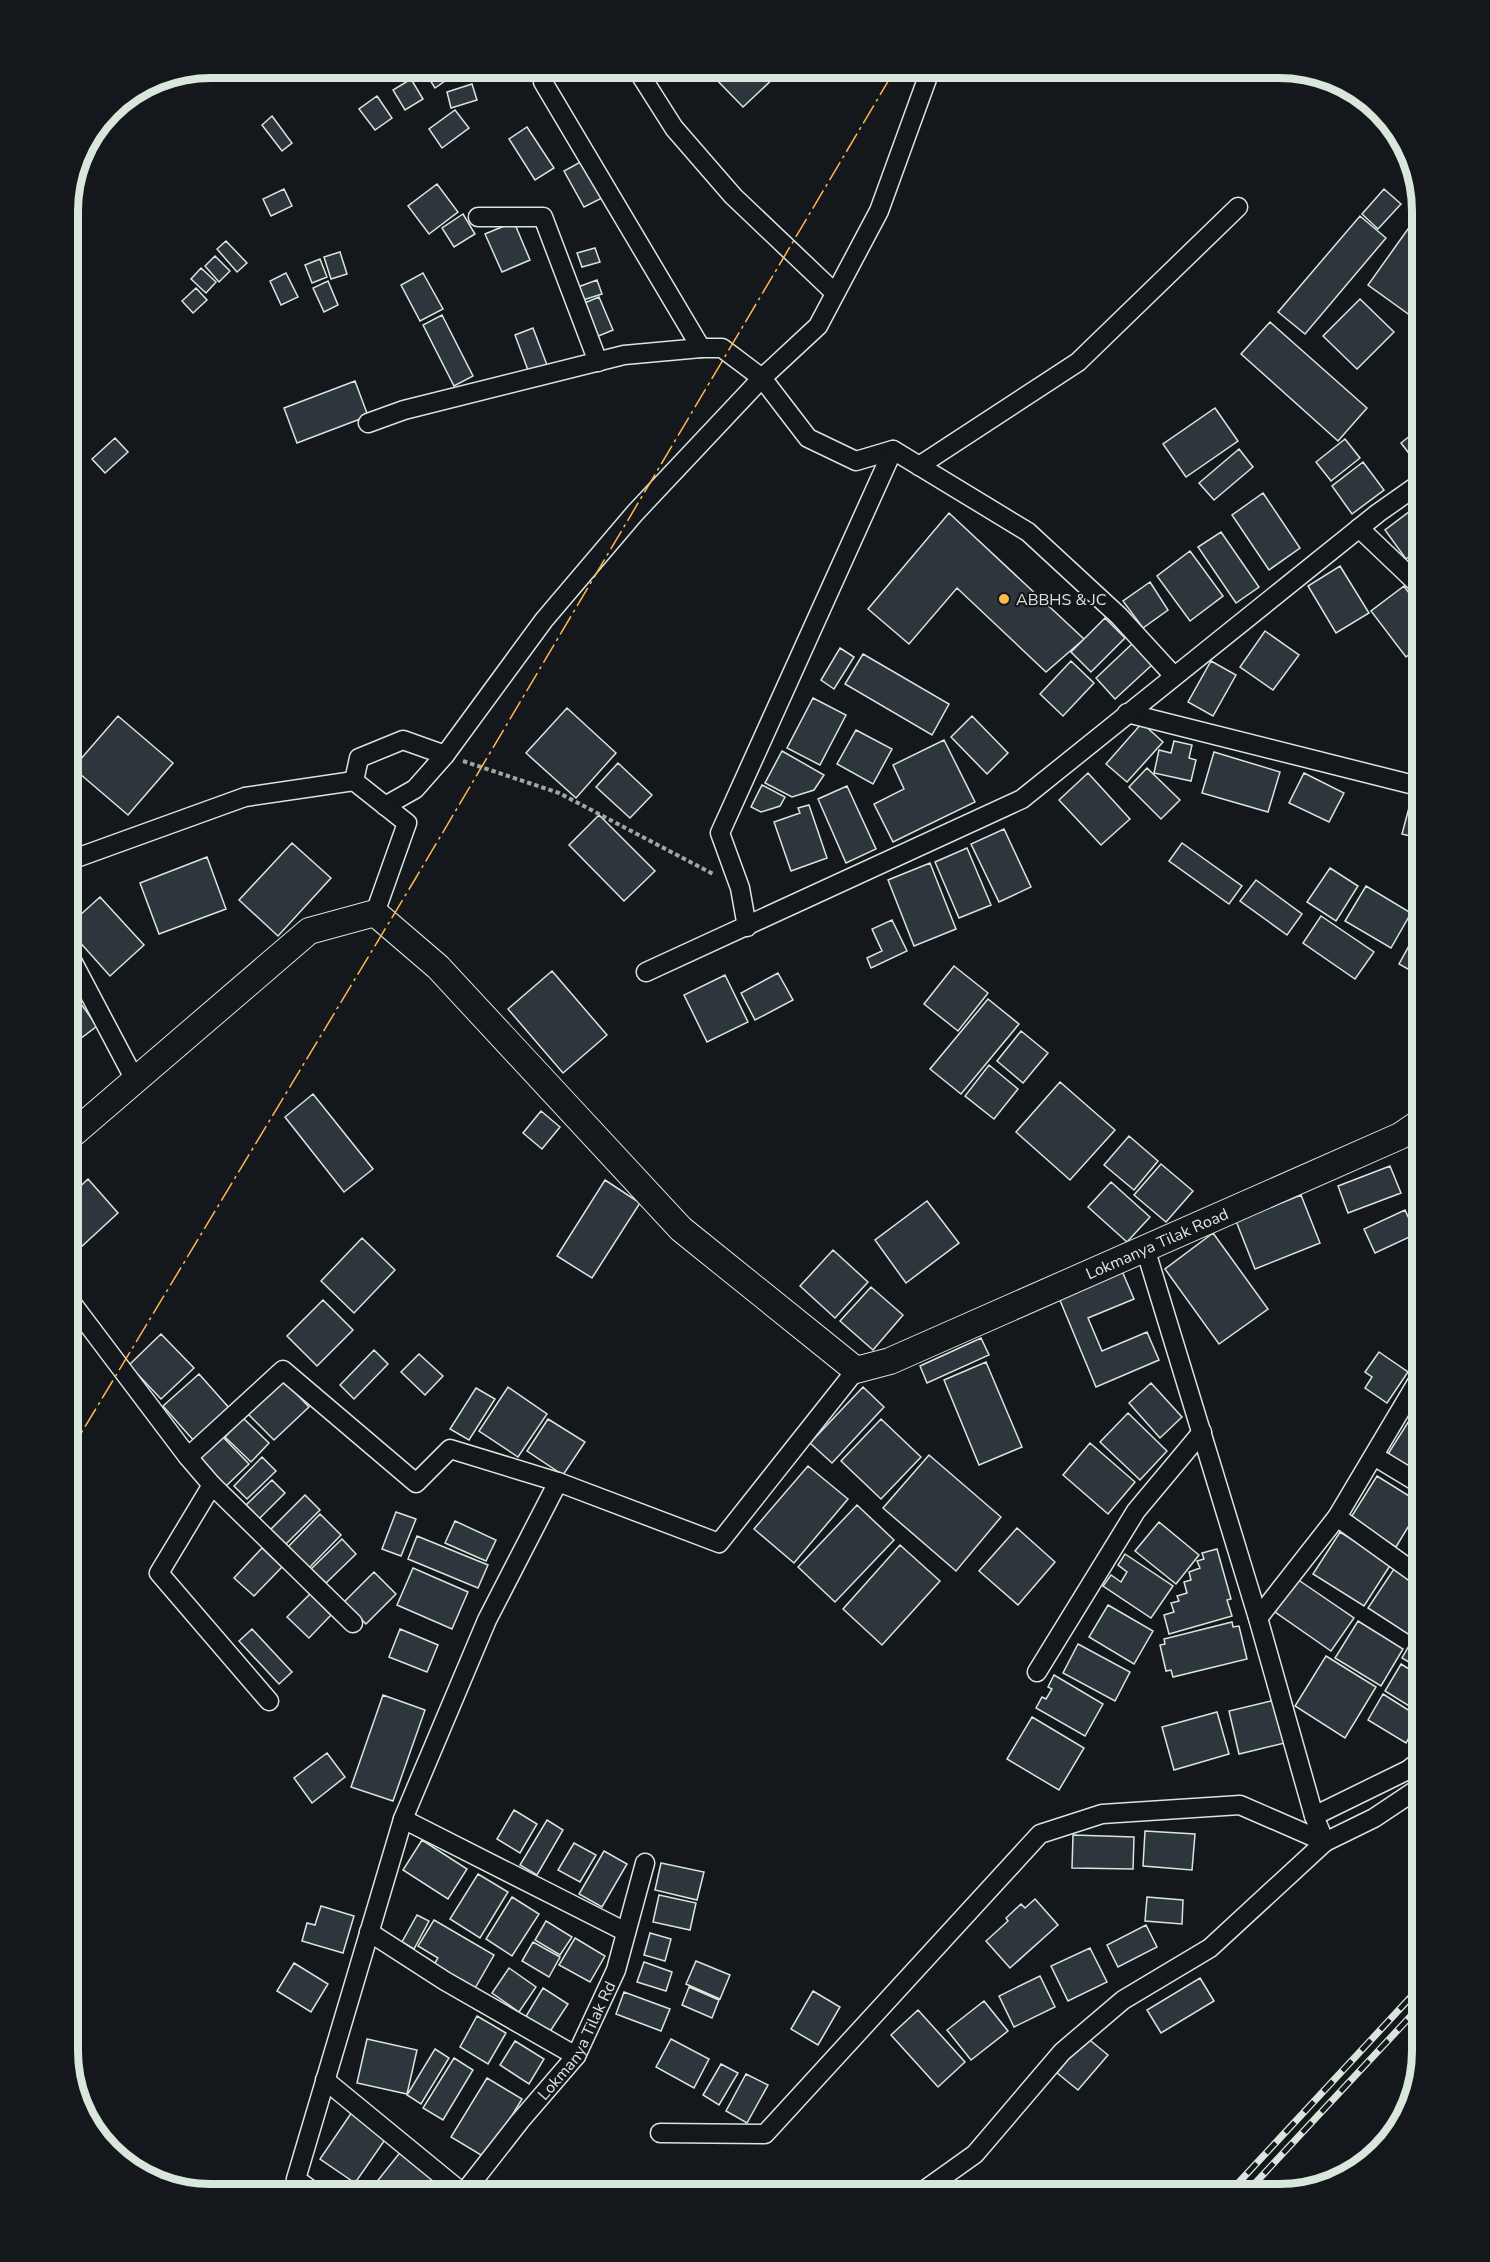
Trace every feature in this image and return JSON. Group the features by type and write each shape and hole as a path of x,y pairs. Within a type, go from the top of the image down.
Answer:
{"main road":[{"path":"78,1128 309,931 375,913 438,967 681,1229 856,1370"},
{"name":"Lokmanya Tilak Road","path":"856,1370 890,1361 1400,1136 1412,1128"}],"street":[{"path":"642,78 674,128 733,196 835,293"},
{"path":"385,806 415,789 446,756 544,620 635,513 762,378 818,326 879,210 927,78"},
{"path":"543,82 701,348"},
{"path":"919,466 1078,362 1238,207"},
{"path":"478,217 543,217 598,362"},
{"path":"368,423 404,410 624,355 722,348 762,378 808,438 856,462 893,450 1028,532 1119,616 1174,676"},
{"path":"747,927 740,888 720,833 893,450"},
{"path":"646,972 1022,799 1359,528 1412,490"},
{"path":"1359,528 1412,578"},
{"path":"1127,713 1412,784"},
{"path":"354,781 360,758 403,740 446,756"},
{"path":"78,857 245,797 354,781 407,823 375,913"},
{"path":"78,972 135,1080"},
{"path":"1145,1248 1258,1618 1314,1816 1324,1842"},
{"path":"78,1312 188,1457 212,1485 353,1623"},
{"path":"188,1457 283,1370 416,1483 450,1449 558,1482 719,1543 856,1370"},
{"path":"1258,1618 1337,1517 1412,1391"},
{"path":"1037,1672 1136,1510 1202,1432"},
{"path":"1374,1456 1412,1479"},
{"path":"303,2184 296,2179 403,1819 487,1620 558,1482"},
{"path":"212,1485 159,1573 269,1701"},
{"path":"1337,1517 1412,1571"},
{"path":"1314,1816 1412,1767"},
{"path":"933,2184 975,2154 1062,2052 1123,2000 1210,1948 1324,1842 1374,1818 1412,1793"},
{"path":"660,2133 765,2134 1040,1834 1102,1814 1240,1806 1324,1842"},
{"path":"403,1819 626,1932"},
{"name":"Lokmanya Tilak Rd","path":"472,2184 520,2121 576,2056 616,1970 645,1863"},
{"path":"369,1932 445,1981 576,2056"},
{"path":"325,2080 452,2184"}],"path":[{"path":"446,756 559,793 740,888"}],"building":[{"path":"429,78 449,78 435,88"},
{"path":"715,78 774,78 743,107"},
{"path":"411,79 423,99 405,110 393,90"},
{"path":"472,84 477,100 451,108 447,92"},
{"path":"377,96 392,118 375,130 359,109"},
{"path":"455,110 469,128 442,148 429,129"},
{"path":"272,116 292,143 282,151 262,125"},
{"path":"527,127 554,168 535,180 509,139"},
{"path":"584,160 604,197 584,207 564,171"},
{"path":"437,184 458,212 429,234 408,206"},
{"path":"284,189 292,206 271,216 263,199"},
{"path":"1384,189 1401,204 1378,229 1362,214"},
{"path":"463,214 475,234 454,247 442,228"},
{"path":"1360,216 1386,238 1305,334 1278,312"},
{"path":"514,222 530,260 502,272 485,234"},
{"path":"1412,223 1411,316 1368,285"},
{"path":"226,241 247,263 237,272 217,249"},
{"path":"595,248 600,262 582,267 577,253"},
{"path":"340,252 347,274 331,279 324,257"},
{"path":"215,256 230,271 219,282 205,266"},
{"path":"320,259 327,277 312,283 305,265"},
{"path":"201,268 216,282 206,293 191,279"},
{"path":"286,273 298,297 281,305 270,281"},
{"path":"423,273 443,309 420,321 401,285"},
{"path":"597,280 602,294 583,300 578,287"},
{"path":"328,281 338,305 324,312 313,288"},
{"path":"196,288 207,300 193,313 182,301"},
{"path":"599,297 613,330 596,337 582,304"},
{"path":"1360,299 1394,332 1357,369 1323,336"},
{"path":"442,315 473,376 454,386 423,325"},
{"path":"1270,322 1367,408 1338,441 1241,354"},
{"path":"533,328 547,365 529,373 515,335"},
{"path":"355,381 368,416 297,443 284,408"},
{"path":"1215,408 1238,441 1186,477 1163,444"},
{"path":"1412,434 1412,457 1401,443"},
{"path":"115,438 128,452 105,473 92,459"},
{"path":"1345,439 1360,458 1331,481 1316,462"},
{"path":"1239,449 1253,467 1214,500 1199,483"},
{"path":"1363,462 1384,490 1352,514 1332,486"},
{"path":"1263,493 1300,548 1269,570 1232,515"},
{"path":"1412,510 1412,554 1406,559 1385,530"},
{"name":"ABBHS & JC","path":"949,513 1084,639 1046,672 957,588 909,644 868,609"},
{"path":"1221,532 1259,587 1236,603 1198,547"},
{"path":"1190,551 1223,596 1190,621 1157,576"},
{"path":"1340,566 1369,613 1336,633 1308,586"},
{"path":"1150,582 1168,610 1143,628 1123,601"},
{"path":"1404,586 1412,597 1412,652 1406,657 1371,611"},
{"path":"1105,618 1125,638 1091,672 1071,652"},
{"path":"1265,631 1299,655 1273,690 1240,667"},
{"path":"1133,643 1153,664 1115,699 1096,678"},
{"path":"840,648 854,657 834,689 821,680"},
{"path":"863,654 949,704 932,735 845,684"},
{"path":"1071,661 1094,683 1063,716 1040,694"},
{"path":"1211,661 1236,675 1213,716 1188,702"},
{"path":"813,698 846,715 820,765 787,748"},
{"path":"567,708 616,753 576,798 526,753"},
{"path":"118,716 173,763 128,815 78,772 78,762"},
{"path":"972,716 1008,753 987,774 951,737"},
{"path":"1142,723 1163,742 1127,782 1106,764"},
{"path":"856,730 892,749 873,784 837,764"},
{"path":"944,740 975,802 893,842 874,804 904,789 893,765"},
{"path":"1174,741 1192,745 1189,758 1196,760 1191,781 1154,773 1159,750 1171,753"},
{"path":"782,751 824,775 814,790 792,797 765,783"},
{"path":"1214,752 1280,772 1268,812 1202,793"},
{"path":"618,763 652,795 630,818 596,787"},
{"path":"1147,768 1180,800 1161,819 1129,787"},
{"path":"1088,773 1130,819 1101,845 1059,800"},
{"path":"1304,773 1344,793 1329,822 1289,803"},
{"path":"762,785 785,797 780,806 761,812 751,807"},
{"path":"847,786 876,849 846,863 818,799"},
{"path":"1410,804 1412,804 1412,836 1402,834"},
{"path":"809,805 827,858 791,871 774,822 800,813 798,808"},
{"path":"599,815 655,871 624,901 569,845"},
{"path":"1004,829 1031,887 999,902 971,844"},
{"path":"292,843 331,878 278,936 239,900"},
{"path":"1182,843 1242,886 1229,904 1169,861"},
{"path":"967,848 991,905 959,918 935,862"},
{"path":"207,857 226,909 159,934 140,883"},
{"path":"930,863 956,929 914,946 888,880"},
{"path":"1330,868 1358,886 1336,921 1307,902"},
{"path":"1256,880 1302,914 1287,935 1240,901"},
{"path":"1366,886 1411,913 1391,948 1345,921"},
{"path":"100,897 144,945 110,976 78,940 78,917"},
{"path":"1321,916 1374,952 1355,979 1303,943"},
{"path":"892,920 907,951 871,968 867,958 882,951 872,929"},
{"path":"1412,940 1412,971 1399,964"},
{"path":"954,966 988,993 958,1031 924,1004"},
{"path":"552,971 607,1035 563,1073 508,1009"},
{"path":"778,973 793,1000 755,1020 741,993"},
{"path":"725,975 748,1022 707,1042 684,995"},
{"path":"988,999 1019,1024 961,1094 930,1069"},
{"path":"78,1000 97,1026 78,1040"},
{"path":"1021,1031 1048,1053 1023,1083 997,1061"},
{"path":"989,1065 1018,1089 994,1119 965,1096"},
{"path":"1060,1082 1115,1130 1070,1180 1016,1132"},
{"path":"313,1094 373,1169 344,1192 285,1117"},
{"path":"541,1111 560,1127 542,1149 523,1133"},
{"path":"1129,1136 1158,1161 1134,1190 1104,1165"},
{"path":"1161,1164 1193,1191 1166,1222 1134,1195"},
{"path":"1390,1166 1401,1193 1348,1213 1338,1186"},
{"path":"88,1179 118,1213 78,1250 78,1188"},
{"path":"605,1180 640,1203 592,1278 557,1256"},
{"path":"1111,1182 1150,1217 1127,1242 1088,1207"},
{"path":"1301,1195 1320,1243 1255,1269 1236,1221"},
{"path":"927,1201 959,1243 906,1283 875,1240"},
{"path":"1405,1210 1412,1225 1412,1236 1375,1253 1364,1229"},
{"path":"1213,1233 1268,1309 1219,1344 1165,1269"},
{"path":"362,1238 395,1270 354,1313 321,1281"},
{"path":"833,1250 868,1282 835,1318 800,1286"},
{"path":"1122,1271 1134,1299 1088,1318 1102,1351 1147,1332 1159,1360 1096,1387 1059,1298"},
{"path":"871,1287 903,1315 873,1350 840,1321"},
{"path":"323,1300 353,1330 317,1366 287,1336"},
{"path":"161,1334 194,1368 161,1399 129,1365"},
{"path":"981,1338 989,1355 927,1383 920,1366"},
{"path":"374,1350 388,1364 354,1399 340,1385"},
{"path":"1379,1352 1408,1372 1387,1403 1365,1388 1372,1377 1365,1372"},
{"path":"419,1354 443,1376 425,1395 401,1372"},
{"path":"986,1362 1022,1447 979,1465 944,1380"},
{"path":"199,1374 231,1410 195,1442 163,1406"},
{"path":"282,1379 309,1407 274,1440 247,1413"},
{"path":"1151,1383 1182,1417 1160,1438 1129,1403"},
{"path":"508,1387 547,1414 518,1457 479,1431"},
{"path":"863,1387 884,1407 832,1463 810,1443"},
{"path":"476,1388 495,1399 469,1440 450,1429"},
{"path":"1128,1413 1167,1451 1140,1480 1100,1442"},
{"path":"1412,1416 1412,1474 1386,1457"},
{"path":"243,1418 269,1443 251,1462 225,1437"},
{"path":"548,1419 585,1442 563,1475 527,1451"},
{"path":"881,1419 921,1457 881,1499 841,1461"},
{"path":"221,1435 249,1464 226,1486 198,1457"},
{"path":"1090,1443 1135,1482 1108,1514 1063,1475"},
{"path":"929,1455 1001,1517 956,1571 883,1508"},
{"path":"262,1457 276,1471 247,1499 234,1486"},
{"path":"808,1466 848,1499 794,1563 754,1529"},
{"path":"1377,1476 1412,1498 1412,1521 1396,1547 1350,1519"},
{"path":"272,1480 285,1493 259,1519 246,1505"},
{"path":"305,1495 320,1510 285,1545 270,1530"},
{"path":"857,1505 894,1540 835,1602 798,1567"},
{"path":"396,1512 416,1519 401,1556 382,1549"},
{"path":"320,1514 341,1535 308,1569 287,1548"},
{"path":"455,1521 496,1540 486,1561 445,1543"},
{"path":"1159,1522 1199,1555 1176,1584 1135,1551"},
{"path":"1017,1528 1055,1562 1018,1605 979,1571"},
{"path":"1340,1532 1391,1564 1364,1606 1313,1574"},
{"path":"417,1536 488,1565 478,1588 408,1559"},
{"path":"342,1539 356,1554 326,1583 311,1569"},
{"path":"900,1545 940,1581 882,1645 843,1609"},
{"path":"262,1548 282,1567 254,1596 234,1578"},
{"path":"1217,1549 1231,1599 1227,1600 1232,1616 1169,1634 1164,1615 1174,1612 1171,1603 1179,1601 1177,1596 1187,1593 1184,1582 1191,1580 1189,1572 1200,1568 1197,1561 1204,1559 1202,1553"},
{"path":"1125,1554 1173,1586 1151,1618 1103,1586 1111,1575 1121,1582 1127,1572 1118,1565"},
{"path":"1396,1566 1412,1577 1412,1627 1408,1634 1368,1608"},
{"path":"413,1568 468,1592 452,1629 397,1605"},
{"path":"374,1572 396,1594 366,1624 344,1602"},
{"path":"1297,1579 1354,1618 1331,1651 1275,1612"},
{"path":"310,1594 331,1615 309,1638 287,1617"},
{"path":"1108,1605 1153,1631 1134,1664 1089,1637"},
{"path":"1358,1621 1403,1649 1381,1686 1335,1658"},
{"path":"1232,1622 1233,1627 1239,1626 1247,1659 1173,1677 1171,1670 1166,1671 1160,1645 1165,1644 1164,1639"},
{"path":"252,1629 292,1672 279,1684 239,1641"},
{"path":"400,1629 438,1645 427,1672 389,1657"},
{"path":"1412,1640 1412,1664 1402,1658"},
{"path":"1078,1644 1130,1672 1115,1701 1063,1673"},
{"path":"1326,1656 1376,1687 1345,1738 1295,1706"},
{"path":"1401,1664 1412,1671 1412,1708 1385,1691"},
{"path":"1054,1675 1103,1704 1085,1736 1036,1708 1042,1697 1046,1699 1052,1689 1048,1687"},
{"path":"1383,1694 1412,1712 1412,1733 1406,1743 1368,1720"},
{"path":"383,1695 425,1710 393,1801 351,1787"},
{"path":"1279,1699 1289,1742 1239,1754 1229,1711"},
{"path":"1217,1712 1229,1754 1174,1770 1162,1727"},
{"path":"1032,1717 1084,1748 1059,1790 1007,1759"},
{"path":"327,1753 345,1777 312,1803 294,1778"},
{"path":"514,1810 537,1824 520,1853 497,1839"},
{"path":"547,1820 563,1830 537,1875 520,1865"},
{"path":"1145,1831 1195,1834 1192,1870 1143,1866"},
{"path":"1073,1835 1134,1837 1133,1869 1072,1868"},
{"path":"422,1840 467,1869 448,1899 403,1870"},
{"path":"574,1843 596,1855 580,1882 558,1870"},
{"path":"604,1851 627,1864 602,1907 579,1894"},
{"path":"661,1863 704,1872 697,1900 655,1890"},
{"path":"478,1874 508,1892 480,1938 450,1919"},
{"path":"659,1895 696,1903 690,1930 653,1922"},
{"path":"512,1897 539,1914 512,1956 486,1939"},
{"path":"1147,1897 1183,1900 1182,1924 1145,1921"},
{"path":"1035,1899 1058,1925 1010,1968 986,1941 1008,1921 1006,1918 1021,1904 1025,1908"},
{"path":"321,1906 354,1916 343,1953 302,1941 307,1923 315,1925"},
{"path":"417,1915 429,1921 414,1949 402,1942"},
{"path":"434,1920 494,1955 474,1990 433,1966 438,1958 418,1946"},
{"path":"546,1921 572,1937 560,1955 535,1940"},
{"path":"1146,1925 1157,1947 1118,1967 1107,1945"},
{"path":"650,1933 671,1939 665,1961 644,1955"},
{"path":"575,1938 605,1956 590,1982 559,1965"},
{"path":"533,1942 560,1957 549,1977 522,1961"},
{"path":"1090,1948 1107,1982 1068,2001 1051,1966"},
{"path":"696,1961 730,1975 720,1999 686,1984"},
{"path":"644,1962 672,1972 666,1991 637,1982"},
{"path":"294,1963 328,1984 311,2012 277,1991"},
{"path":"509,1968 536,1987 519,2012 492,1993"},
{"path":"1040,1976 1055,2007 1014,2027 999,1996"},
{"path":"1200,1978 1214,2001 1161,2033 1147,2010"},
{"path":"689,1987 719,2000 712,2018 682,2005"},
{"path":"543,1988 568,2004 549,2033 525,2018"},
{"path":"813,1991 840,2007 818,2045 791,2029"},
{"path":"624,1992 670,2009 661,2031 616,2014"},
{"path":"984,2001 1008,2031 971,2060 947,2030"},
{"path":"918,2010 965,2062 938,2087 891,2035"},
{"path":"477,2016 506,2033 488,2064 460,2047"},
{"path":"1086,2037 1108,2055 1078,2090 1057,2073"},
{"path":"367,2039 417,2050 407,2094 357,2083"},
{"path":"671,2039 709,2059 694,2088 656,2067"},
{"path":"515,2041 544,2059 529,2084 500,2065"},
{"path":"435,2049 449,2058 421,2104 407,2095"},
{"path":"454,2058 473,2070 443,2120 423,2108"},
{"path":"721,2064 738,2073 719,2105 703,2095"},
{"path":"746,2074 768,2085 747,2123 726,2111"},
{"path":"487,2078 522,2099 486,2158 451,2137"},
{"path":"354,2109 389,2134 355,2183 320,2159"},
{"path":"402,2150 444,2184 375,2184"}],"railway":[{"path":"1237,2184 1412,1996"},
{"path":"1254,2184 1412,2015"}],"power":[{"path":"78,1438 414,881 890,78"}],"place":[{"name":"ABBHS & JC","path":"1004,599"}]}
